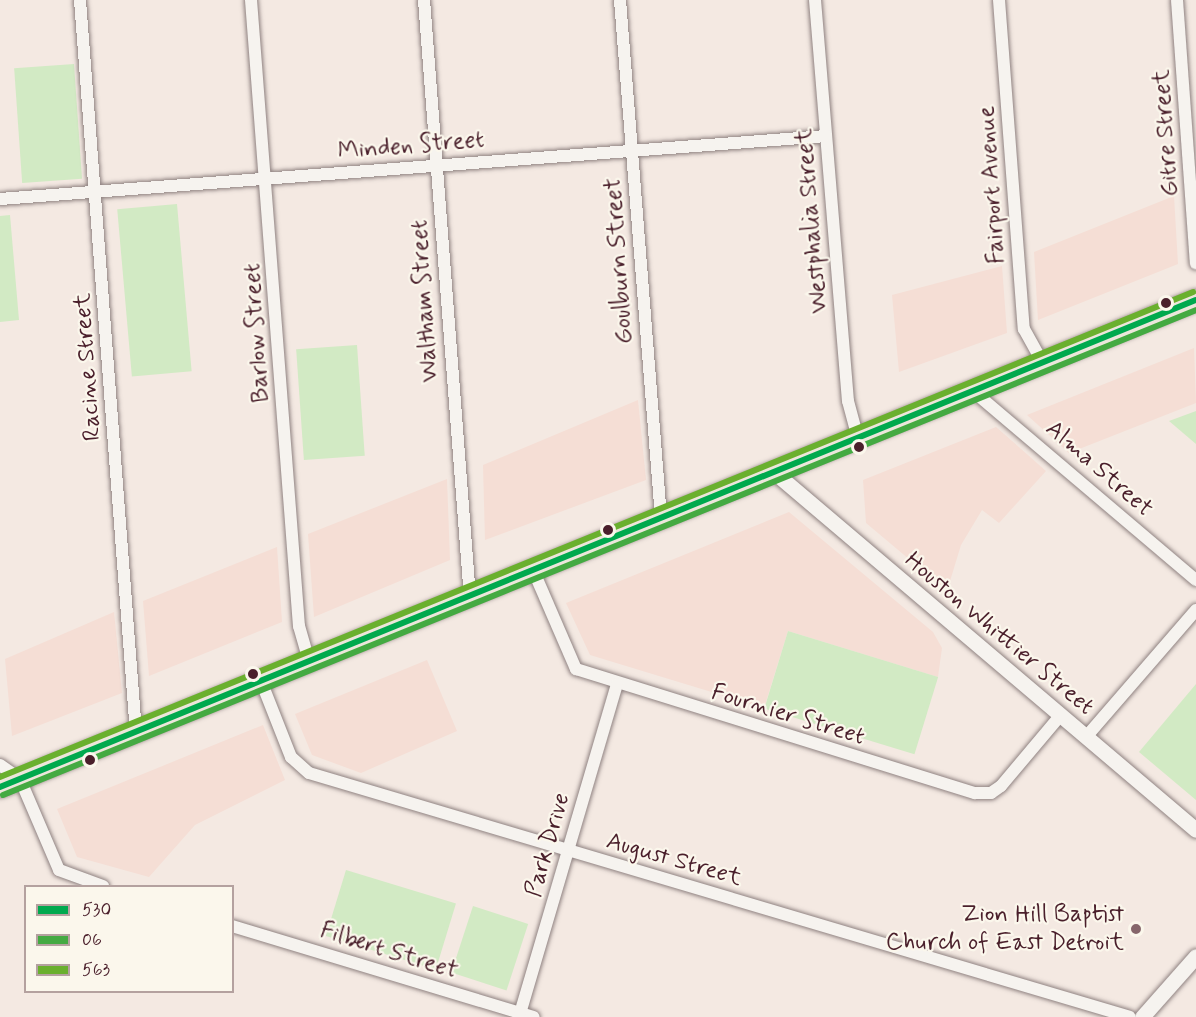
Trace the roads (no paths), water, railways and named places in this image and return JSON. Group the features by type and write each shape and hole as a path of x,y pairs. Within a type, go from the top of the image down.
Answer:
{"main road":[{"path":"0,787 534,572 1196,300"}],"street":[{"name":"Racine Street","path":"80,0 136,732"},
{"name":"Barlow Street","path":"251,0 299,626 309,662"},
{"name":"Waltham Street","path":"424,0 470,598"},
{"name":"Goulburn Street","path":"620,0 661,518"},
{"name":"Westphalia Street","path":"815,0 848,401 858,438"},
{"name":"Fairport Avenue","path":"999,0 1024,329 1042,362"},
{"name":"Gitre Street","path":"1177,0 1196,263"},
{"name":"Minden Street","path":"0,199 266,181 632,147 826,136"},
{"name":"Alma Street","path":"973,391 1196,580"},
{"name":"Houston Whittier Street","path":"774,472 1196,830"},
{"name":"Fournier Street","path":"534,572 576,669 617,684 975,793 991,793 1001,786 1060,716"},
{"path":"1086,737 1196,610"},
{"name":"August Street","path":"261,681 298,767 1130,1017"},
{"name":"Park Drive","path":"520,1015 617,684"},
{"path":"0,765 20,779 59,870 100,885"},
{"name":"Filbert Street","path":"234,927 520,1015 534,1017"},
{"path":"1142,1017 1196,956"}],"place":[{"name":"Zion Hill Baptist Church of East Detroit","path":"1136,929"}]}
